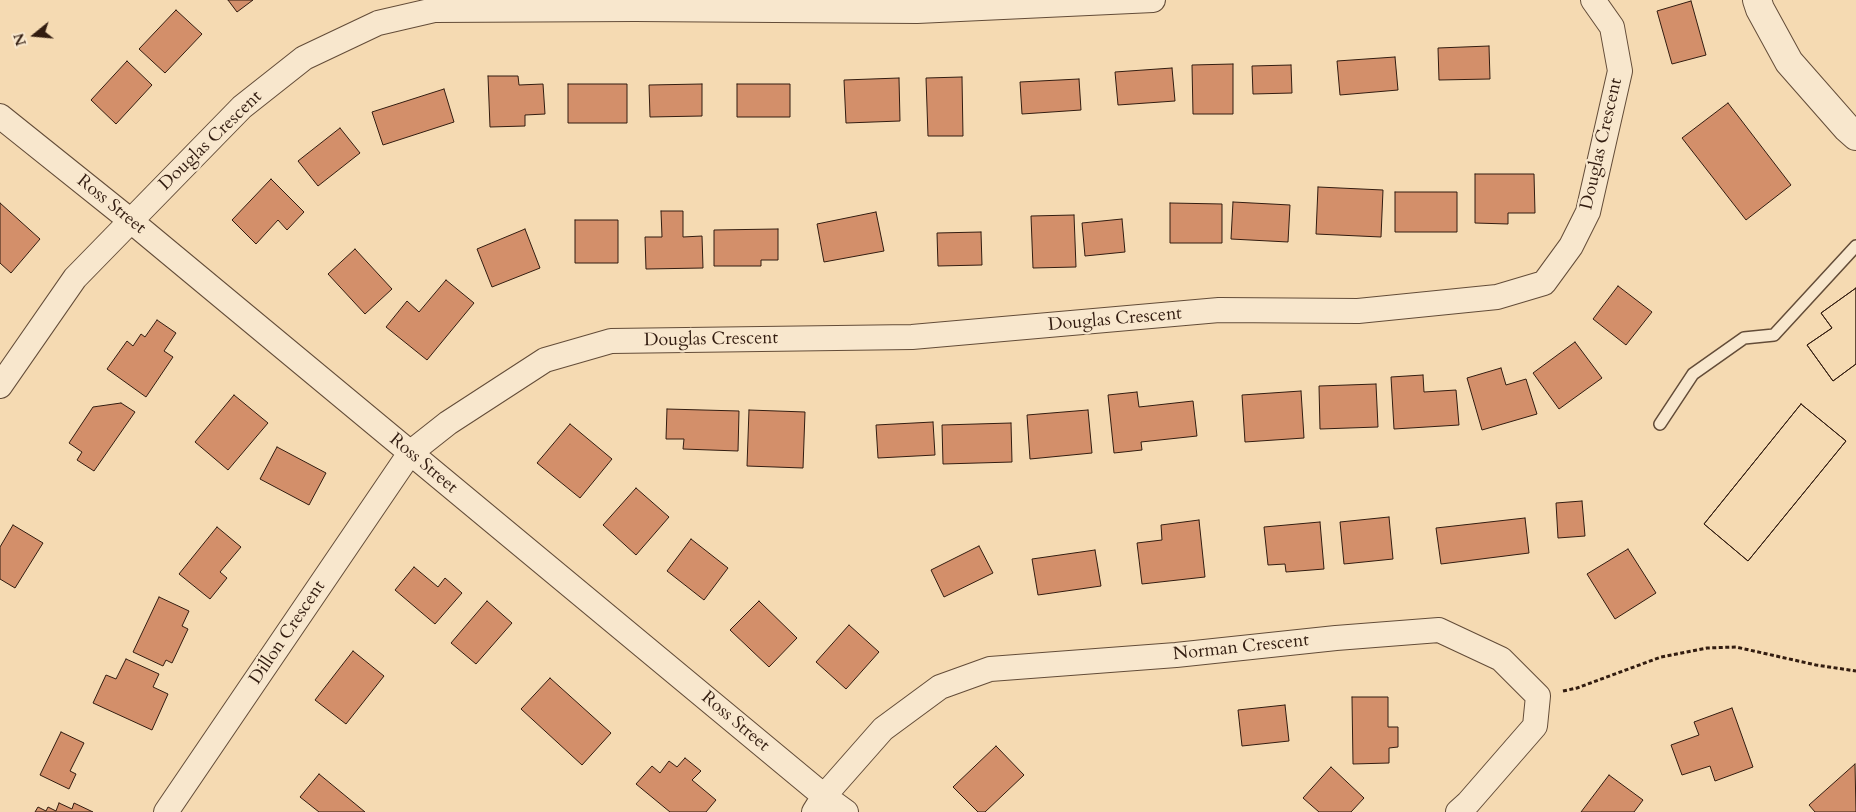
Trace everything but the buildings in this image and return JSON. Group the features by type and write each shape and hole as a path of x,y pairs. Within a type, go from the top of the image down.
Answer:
{"street":[{"name":"Douglas Crescent","path":"0,386 75,278 242,107 304,58 378,23 434,10 917,11 1153,0"},
{"name":"Douglas Crescent","path":"410,453 448,423 545,360 612,341 912,337 1220,310 1358,311 1497,297 1544,283 1571,246 1588,212 1620,71 1612,27 1593,0"},
{"path":"1757,0 1789,62 1856,136"},
{"name":"Ross Street","path":"0,116 131,221 410,453 819,804 846,812"},
{"name":"Dillon Crescent","path":"166,812 410,453"},
{"name":"Norman Crescent","path":"819,804 883,729 940,687 990,669 1176,655 1336,638 1439,630 1501,659 1538,696"},
{"path":"1458,812 1535,726 1538,696"}],"lane":[{"path":"1660,424 1693,374 1744,338 1774,335 1856,246"}],"path":[{"path":"1538,696 1577,688 1661,657 1706,648 1736,647 1816,665 1856,671"}]}
